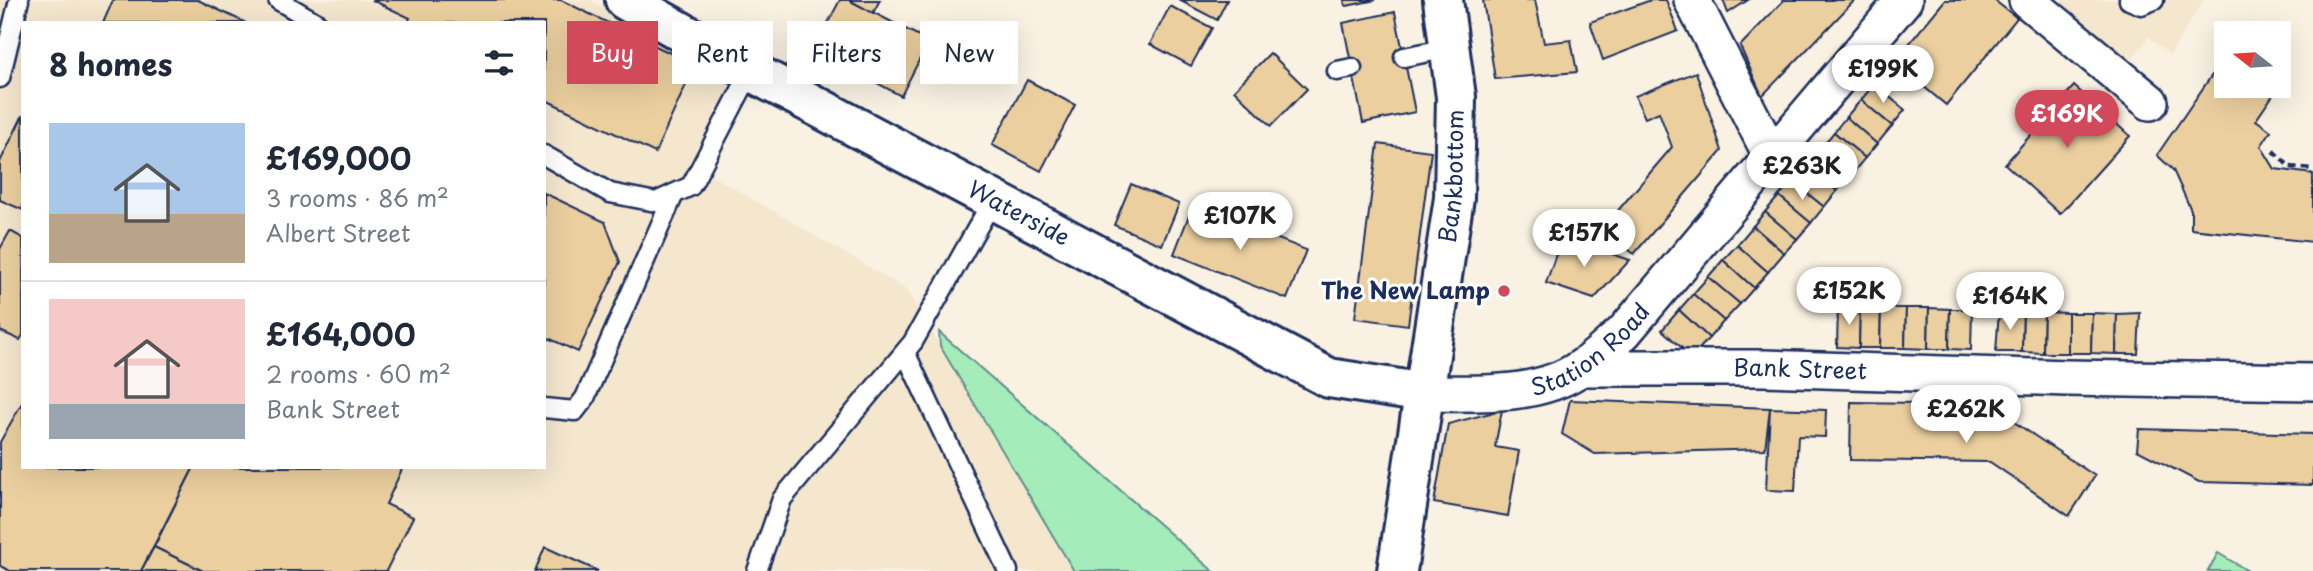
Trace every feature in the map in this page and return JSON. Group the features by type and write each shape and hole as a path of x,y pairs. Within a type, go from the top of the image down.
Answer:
{"street":[{"name":"Bankbottom","path":"1397,571 1454,198 1456,97 1443,0"},
{"path":"1692,0 1772,157"},
{"name":"Station Road","path":"1425,393 1489,393 1542,386 1581,368 1623,332 1904,0"},
{"path":"2027,0 2150,102"},
{"name":"Waterside","path":"642,4 672,22"},
{"name":"Waterside","path":"773,83 1329,378 1425,393"},
{"name":"Bank Street","path":"1581,368 1763,368 2053,378 2313,382"}],"lane":[{"path":"0,78 19,0"},
{"path":"278,0 314,21"},
{"path":"2129,0 2141,5 2154,0"},
{"path":"1404,57 1449,48"},
{"path":"546,156 610,193 656,202 691,186 744,84"},
{"path":"546,408 575,411 585,398 674,194"},
{"path":"757,571 782,499 913,342 993,200"},
{"path":"905,352 1008,571"}],"path":[{"path":"2273,150 2290,167 2313,169"}],"shaded area":[{"path":"0,0 590,0 630,21 567,21 567,84 658,84 658,35 672,43 672,84 755,86 708,173 906,289 1074,571 0,571"},
{"path":"2059,0 2204,0 2170,55 2149,37 2129,62"}],"green space":[{"path":"939,332 1213,571 1074,571 940,346"},
{"path":"2218,553 2248,571 2208,571"}],"building":[{"path":"113,0 198,0 242,21 104,21"},
{"path":"372,0 561,0 604,21 567,21 567,84 658,84 658,47 672,54 672,84 686,84 655,153 546,100 546,21 409,21 410,18"},
{"path":"840,0 849,0 890,21 829,21"},
{"path":"849,0 880,0 873,13"},
{"path":"1179,0 1227,0 1217,20"},
{"path":"1344,0 1376,0 1346,6"},
{"path":"1483,0 1535,0 1544,43 1571,40 1577,72 1495,79"},
{"path":"1651,0 1666,0 1678,31 1603,60 1590,22"},
{"path":"1723,0 1748,0 1728,13"},
{"path":"1784,0 1855,0 1762,96 1740,46"},
{"path":"1945,0 1994,0 2017,18 1946,105 1894,62"},
{"path":"1170,6 1212,28 1191,66 1150,44"},
{"path":"1395,12 1415,112 1363,123 1343,23"},
{"path":"906,29 920,36 920,59 901,96 879,84 906,84"},
{"path":"1270,53 1307,89 1271,126 1234,90"},
{"path":"1696,72 1722,151 1634,254 1603,228 1672,147 1659,112 1645,118 1635,96"},
{"path":"2214,72 2214,98 2271,98 2256,120 2271,131 2261,146 2275,169 2313,174 2313,242 2191,229 2191,210 2173,170 2157,155"},
{"path":"1027,80 1075,105 1041,171 992,145"},
{"path":"1874,84 1905,110 1892,126 1861,100"},
{"path":"2074,86 2130,136 2060,214 2005,164"},
{"path":"1861,100 1892,126 1877,144 1846,117"},
{"path":"1846,117 1877,144 1865,158 1834,132"},
{"path":"21,119 21,209 0,200 0,162"},
{"path":"1834,132 1865,158 1851,175 1820,149"},
{"path":"1378,144 1431,151 1408,325 1355,318"},
{"path":"1820,149 1851,175 1837,191 1806,164"},
{"path":"1806,164 1837,191 1824,207 1792,181"},
{"path":"1792,181 1824,207 1811,223 1779,196"},
{"path":"1131,184 1179,204 1162,245 1114,225"},
{"path":"546,194 605,222 620,262 578,352 546,337"},
{"path":"1779,196 1811,223 1797,239 1765,212"},
{"path":"1193,205 1306,250 1287,299 1174,254"},
{"path":"1765,212 1797,239 1784,253 1753,226"},
{"path":"1753,226 1784,253 1768,272 1737,245"},
{"path":"10,231 21,237 20,340 0,331 0,249"},
{"path":"1562,237 1630,260 1594,299 1546,283"},
{"path":"1737,245 1768,272 1754,288 1723,260"},
{"path":"1723,260 1754,288 1740,304 1708,277"},
{"path":"1708,277 1740,304 1724,321 1693,294"},
{"path":"1693,294 1724,321 1709,338 1679,310"},
{"path":"1838,307 1860,307 1859,348 1837,347"},
{"path":"1860,307 1881,308 1880,348 1859,348"},
{"path":"1881,308 1906,308 1905,348 1880,348"},
{"path":"1906,308 1929,308 1928,349 1905,348"},
{"path":"1929,308 1950,309 1949,349 1928,349"},
{"path":"1950,309 1972,309 1971,350 1949,349"},
{"path":"1679,310 1709,338 1692,357 1662,330"},
{"path":"1999,311 2023,312 2022,352 1996,352"},
{"path":"2023,312 2044,312 2043,353 2022,352"},
{"path":"2044,312 2068,313 2068,353 2043,353"},
{"path":"2068,313 2092,313 2091,353 2068,353"},
{"path":"2092,313 2117,314 2116,354 2091,353"},
{"path":"2140,313 2138,354 2116,354 2117,314"},
{"path":"1570,400 1770,408 1765,449 1595,454 1562,434"},
{"path":"1851,402 1987,404 2095,476 2069,516 1990,462 1850,460"},
{"path":"21,405 21,469 193,469 141,571 10,571 0,566 0,442"},
{"path":"1770,408 1826,410 1825,437 1798,436 1795,491 1766,490"},
{"path":"1502,410 1495,447 1519,451 1508,516 1434,503 1448,424"},
{"path":"2139,429 2313,434 2313,485 2199,482 2137,450"},
{"path":"193,469 402,469 386,504 413,517 386,571 203,571 154,547"},
{"path":"154,547 203,571 141,571"},
{"path":"545,547 598,571 535,571"}],"place":[{"name":"The New Lamp","path":"1504,291"}]}
